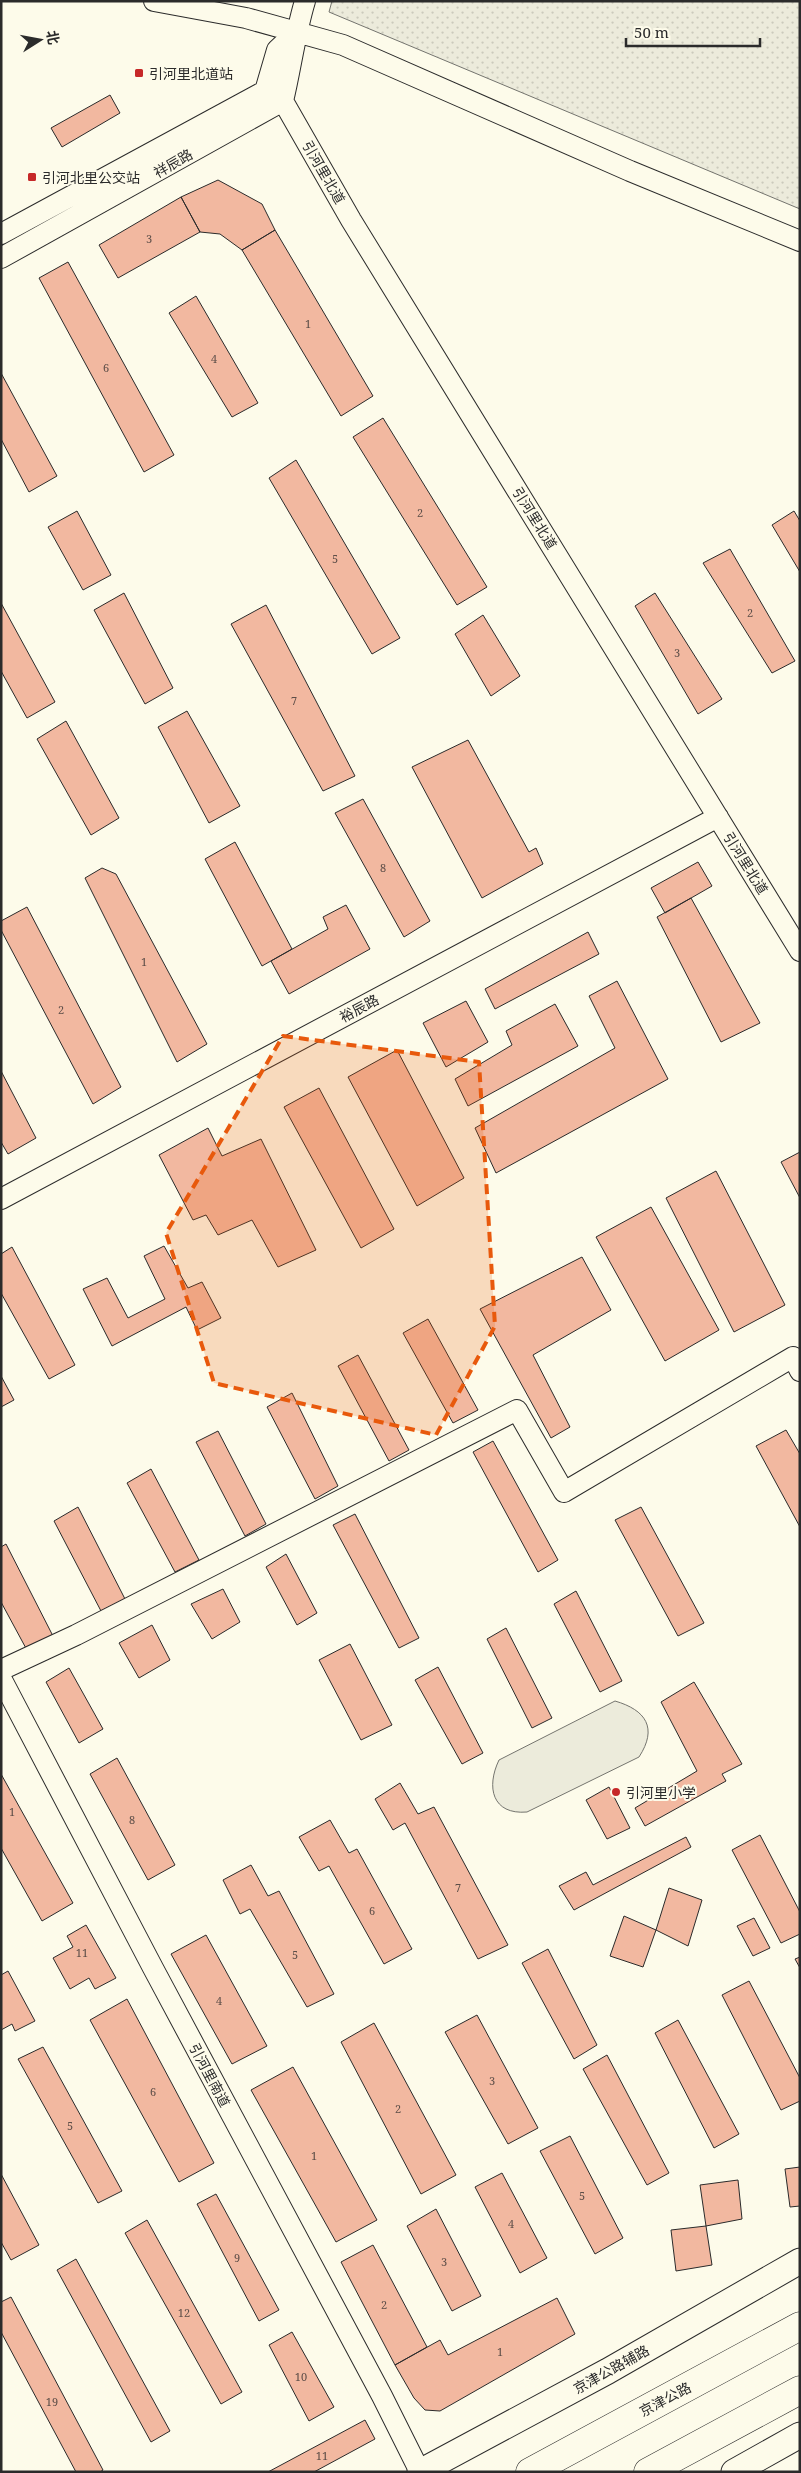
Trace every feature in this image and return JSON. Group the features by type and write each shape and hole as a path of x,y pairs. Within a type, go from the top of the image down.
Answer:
{"highway":[{"name":"京津公路","path":"530,2472 800,2326"},
{"path":"648,2472 800,2390"}],"main road":[{"name":"京津公路辅路","path":"420,2472 608,2371 800,2261"},
{"path":"734,2472 800,2435"}],"street":[{"path":"154,1 246,18 342,45 630,171 800,241"},
{"path":"283,101 296,32 305,1"},
{"path":"265,90 277,50 296,32"},
{"name":"引河里北道","path":"265,90 283,101 351,220 800,951"},
{"name":"祥辰路","path":"1,234 265,90"},
{"name":"祥辰路","path":"1,258 283,101"},
{"name":"裕辰路","path":"1,1199 718,817"},
{"path":"1,1670 76,1634 517,1410 564,1492 793,1358 800,1371"},
{"name":"引河里南道","path":"1,1678 153,1968 386,2402 420,2472"}],"highlighted area":[{"path":"283,1036 479,1062 495,1326 436,1435 214,1383 166,1233"}],"shaded area":[{"path":"332,1 800,1 800,209 329,12"},
{"path":"615,1701 634,1709 646,1722 648,1737 639,1757 527,1812 515,1812 499,1804 493,1789 493,1780 499,1760"}],"building":[{"path":"110,95 120,113 62,147 51,128"},
{"path":"218,180 262,204 275,230 242,250 220,234 200,232 181,197"},
{"path":"181,197 200,232 118,278 99,245"},
{"path":"275,230 373,396 341,416 242,250"},
{"path":"68,262 174,455 144,472 39,278"},
{"path":"196,296 258,403 232,417 169,313"},
{"path":"1,373 57,476 29,492 1,439"},
{"path":"383,418 487,587 457,605 353,437"},
{"path":"296,460 400,638 372,654 269,478"},
{"path":"77,511 111,575 83,590 48,527"},
{"path":"794,511 800,521 800,572 772,525"},
{"path":"730,549 795,661 772,673 703,563"},
{"path":"124,593 173,688 145,704 94,610"},
{"path":"655,593 722,699 698,714 635,606"},
{"path":"1,603 55,702 27,718 1,671"},
{"path":"266,605 355,776 323,791 231,624"},
{"path":"483,615 520,676 491,696 455,634"},
{"path":"187,711 240,806 209,823 158,727"},
{"path":"66,721 119,818 91,835 37,739"},
{"path":"468,740 529,852 536,848 543,864 482,898 412,767"},
{"path":"363,799 430,921 404,937 335,813"},
{"path":"235,842 292,949 262,966 205,859"},
{"path":"698,862 712,886 665,913 651,888"},
{"path":"102,868 116,874 207,1044 177,1062 85,878"},
{"path":"691,898 760,1023 721,1042 657,917"},
{"path":"346,905 370,949 289,994 271,961 328,929 323,917"},
{"path":"27,907 121,1087 93,1104 1,930 1,921"},
{"path":"588,932 599,954 495,1009 485,989"},
{"path":"617,981 668,1079 496,1173 475,1128 615,1048 589,996"},
{"path":"466,1001 488,1042 446,1067 423,1023"},
{"path":"555,1004 578,1046 468,1106 455,1079 512,1045 506,1031"},
{"path":"397,1050 464,1178 417,1206 348,1077"},
{"path":"1,1071 36,1138 8,1154 1,1142"},
{"path":"319,1088 394,1229 361,1248 284,1107"},
{"path":"208,1128 222,1156 261,1139 316,1250 278,1267 252,1220 218,1235 206,1215 193,1220 159,1155"},
{"path":"800,1152 800,1198 781,1162"},
{"path":"716,1171 785,1305 734,1332 666,1198"},
{"path":"651,1207 719,1330 665,1361 596,1237"},
{"path":"164,1246 188,1288 202,1282 221,1318 197,1330 186,1307 112,1346 83,1289 107,1278 128,1318 165,1299 144,1256"},
{"path":"12,1247 75,1365 49,1379 1,1293 1,1254"},
{"path":"582,1257 611,1310 533,1355 570,1427 551,1438 480,1309"},
{"path":"428,1319 478,1410 453,1423 403,1333"},
{"path":"358,1355 409,1450 389,1461 338,1366"},
{"path":"1,1376 14,1400 1,1407"},
{"path":"292,1393 338,1486 315,1499 267,1407"},
{"path":"786,1430 800,1454 800,1527 756,1446"},
{"path":"218,1431 266,1524 245,1536 196,1442"},
{"path":"493,1441 558,1560 538,1572 473,1452"},
{"path":"151,1469 199,1560 175,1572 127,1483"},
{"path":"78,1507 125,1599 101,1611 54,1521"},
{"path":"641,1507 704,1623 678,1636 615,1520"},
{"path":"355,1514 419,1638 399,1648 333,1525"},
{"path":"6,1544 54,1638 28,1652 1,1602 1,1547"},
{"path":"286,1554 317,1613 297,1625 266,1567"},
{"path":"223,1589 240,1622 212,1639 191,1604"},
{"path":"576,1591 622,1681 600,1692 554,1604"},
{"path":"152,1625 170,1660 139,1678 119,1643"},
{"path":"506,1628 552,1718 532,1728 487,1639"},
{"path":"350,1644 392,1725 361,1740 319,1660"},
{"path":"438,1667 483,1753 462,1764 415,1680"},
{"path":"69,1668 103,1729 79,1743 46,1682"},
{"path":"694,1682 742,1764 722,1774 726,1781 645,1826 635,1808 697,1771 661,1702"},
{"path":"117,1758 175,1865 148,1880 90,1774"},
{"path":"1,1774 73,1903 42,1921 1,1848"},
{"path":"400,1783 418,1814 434,1807 508,1945 478,1959 405,1823 393,1830 375,1799"},
{"path":"609,1787 630,1828 607,1839 586,1800"},
{"path":"330,1820 349,1853 357,1849 412,1949 384,1964 329,1866 319,1871 299,1837"},
{"path":"760,1835 800,1912 800,1934 781,1943 732,1850"},
{"path":"686,1837 691,1847 574,1910 559,1886 586,1872 593,1885"},
{"path":"251,1865 268,1896 279,1891 334,1994 307,2007 250,1909 240,1914 223,1880"},
{"path":"669,1888 702,1900 688,1946 656,1930"},
{"path":"624,1916 656,1930 643,1967 610,1956"},
{"path":"754,1918 770,1948 753,1956 737,1926"},
{"path":"86,1925 116,1978 95,1989 89,1978 70,1989 53,1958 73,1947 67,1936"},
{"path":"206,1935 267,2046 232,2064 171,1954"},
{"path":"548,1949 597,2045 574,2059 522,1963"},
{"path":"800,1957 800,1968 795,1959"},
{"path":"8,1971 35,2021 15,2031 12,2024 1,2030 1,1975"},
{"path":"749,1981 800,2078 800,2101 781,2110 722,1995"},
{"path":"127,1999 214,2163 179,2182 90,2020"},
{"path":"477,2015 538,2128 508,2144 445,2032"},
{"path":"678,2020 739,2134 714,2148 655,2033"},
{"path":"374,2023 456,2175 421,2194 341,2042"},
{"path":"43,2047 122,2191 98,2203 18,2059"},
{"path":"607,2055 669,2173 647,2185 583,2069"},
{"path":"293,2067 377,2220 336,2242 251,2090"},
{"path":"570,2136 623,2238 595,2254 540,2151"},
{"path":"800,2167 800,2206 790,2207 785,2169"},
{"path":"502,2173 547,2258 520,2273 475,2187"},
{"path":"1,2174 39,2245 11,2260 1,2242"},
{"path":"738,2180 742,2219 706,2226 700,2185"},
{"path":"216,2194 279,2310 259,2321 197,2204"},
{"path":"436,2209 481,2296 452,2311 407,2226"},
{"path":"147,2220 242,2392 221,2404 125,2233"},
{"path":"706,2226 712,2265 676,2271 671,2230"},
{"path":"373,2245 427,2347 395,2365 341,2262"},
{"path":"76,2259 170,2431 151,2442 57,2270"},
{"path":"11,2297 103,2470 100,2472 76,2472 1,2332 1,2302"},
{"path":"557,2298 575,2334 440,2411 425,2410 414,2398 395,2365 440,2340 448,2355"},
{"path":"292,2332 334,2407 309,2421 269,2345"},
{"path":"365,2420 375,2439 314,2472 268,2472"}],"place":[{"name":"引河里北道站","path":"139,73"},
{"name":"引河北里公交站","path":"32,177"},
{"name":"引河里小学","path":"616,1792"}]}
